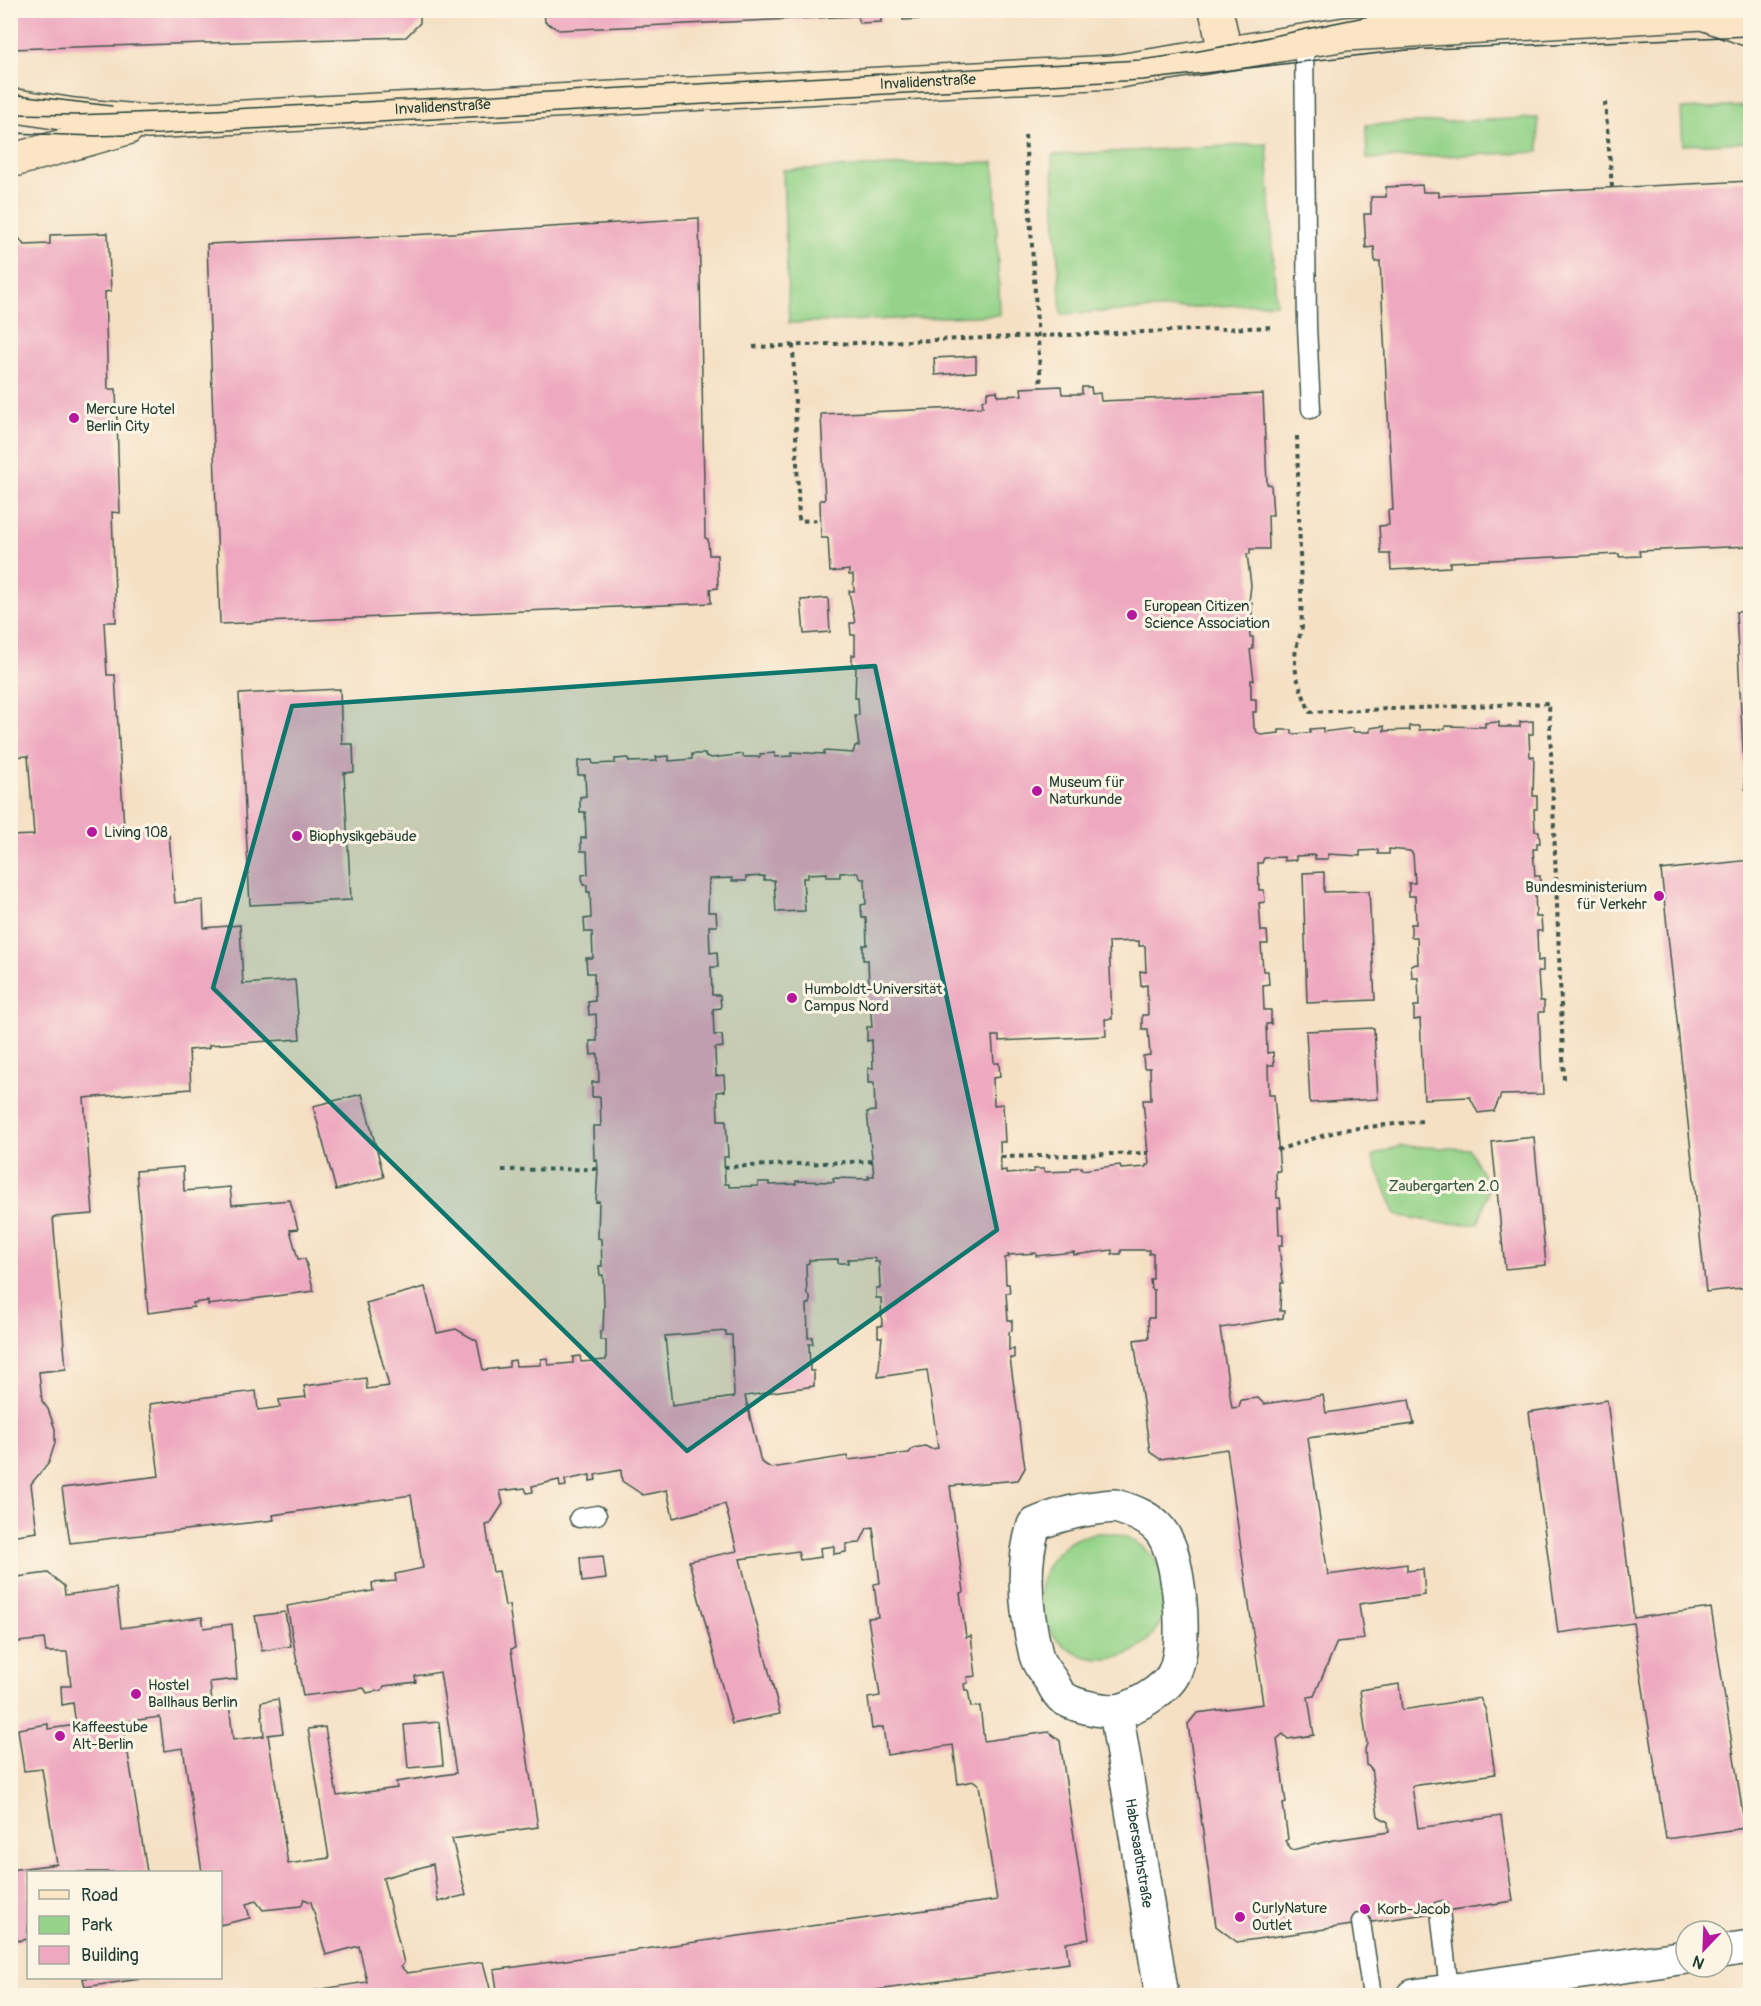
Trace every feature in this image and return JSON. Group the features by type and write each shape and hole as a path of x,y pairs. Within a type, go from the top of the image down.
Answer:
{"main road":[{"path":"1216,10 1225,52"},
{"name":"Invalidenstraße","path":"10,105 74,115 148,122 1113,72 1304,40 1403,29 1706,12 1750,30"},
{"name":"Invalidenstraße","path":"10,161 148,122"}],"street":[{"path":"1115,1506 1141,1513 1156,1523 1175,1564 1180,1600 1179,1648 1174,1674 1159,1693 1116,1712 1084,1706 1062,1698 1036,1658 1026,1577 1027,1547 1034,1525 1061,1514 1086,1508 1115,1506"},
{"name":"Habersaathstraße","path":"1116,1712 1162,1995"},
{"path":"1734,1949 1750,1947"},
{"path":"1414,1995 1674,1959"}],"lane":[{"path":"1304,40 1311,409"},
{"path":"1440,1911 1449,1990"},
{"path":"1361,1922 1372,1995"}],"path":[{"path":"1605,102 1612,188"},
{"path":"1025,135 1041,387"},
{"path":"753,347 1308,326"},
{"path":"793,345 799,521 820,520"},
{"path":"1311,409 1296,424 1302,630 1294,649 1295,675 1310,712 1549,703 1564,1080"},
{"path":"1276,1150 1341,1130 1422,1121"},
{"path":"1001,1157 1149,1153"},
{"path":"724,1167 873,1161"},
{"path":"502,1170 598,1169"}],"highlighted area":[{"path":"875,666 997,1230 687,1451 213,988 292,706"}],"green space":[{"path":"1750,106 1750,142 1683,145 1681,109"},
{"path":"1538,118 1539,152 1367,159 1366,125"},
{"path":"1267,144 1276,303 1061,314 1052,155"},
{"path":"994,162 1000,315 789,323 783,170"},
{"name":"Zaubergarten 2.0","path":"1400,1146 1469,1149 1489,1188 1478,1224 1440,1223 1396,1215 1372,1156"},
{"path":"1103,1533 1127,1538 1147,1552 1161,1572 1166,1596 1161,1620 1147,1640 1127,1654 1103,1659 1079,1654 1059,1640 1045,1620 1040,1596 1045,1572 1059,1552 1079,1538"}],"building":[{"path":"10,10 420,10 420,23 406,37 10,49"},
{"path":"544,10 935,10 935,12 924,13 924,19 903,20 903,14 881,15 881,22 859,23 858,16 559,30 545,22"},
{"path":"1750,181 1750,546 1639,551 1640,556 1619,557 1619,554 1450,562 1450,567 1391,570 1390,554 1381,554 1379,526 1389,525 1388,510 1393,510 1380,261 1375,262 1374,247 1366,248 1364,214 1371,214 1371,197 1386,197 1386,187 1422,185 1423,192 1439,192 1439,196"},
{"path":"699,218 705,538 708,539 709,555 717,555 718,588 710,589 711,603 220,624 207,244 452,233"},
{"path":"108,233 111,291 105,292 108,389 116,389 120,513 112,512 116,622 104,622 107,675 115,675 124,828 149,826 150,836 169,835 175,903 203,900 204,928 240,925 243,984 295,980 300,1039 209,1045 209,1048 189,1050 191,1089 84,1098 93,1214 53,1217 66,1369 39,1372 42,1401 48,1409 55,1429 55,1443 49,1462 31,1484 37,1532 10,1536 10,836 34,835 28,756 10,757 10,237 19,238 24,245 50,244 50,235"},
{"path":"976,356 976,372 935,375 934,358"},
{"path":"1061,386 1062,394 1082,394 1082,387 1091,387 1092,394 1100,393 1101,401 1263,394 1267,484 1271,485 1273,515 1268,515 1269,549 1250,549 1250,554 1247,554 1251,585 1249,603 1252,603 1252,616 1249,616 1250,637 1253,637 1253,649 1250,650 1254,680 1251,680 1251,699 1256,699 1256,712 1253,712 1254,728 1261,735 1279,733 1279,730 1292,730 1292,734 1310,733 1310,729 1323,728 1323,732 1353,728 1353,732 1370,732 1370,728 1384,726 1384,731 1410,730 1409,726 1419,726 1419,730 1445,729 1445,726 1485,727 1485,723 1499,722 1499,727 1520,727 1520,722 1533,721 1533,734 1529,734 1530,757 1534,756 1533,796 1537,796 1537,809 1534,809 1535,831 1539,831 1540,843 1537,843 1537,849 1533,849 1535,876 1540,876 1541,890 1535,891 1536,917 1541,917 1542,931 1537,931 1538,961 1543,960 1543,971 1538,972 1540,1001 1544,1001 1544,1012 1539,1012 1543,1094 1501,1095 1494,1111 1478,1113 1470,1097 1424,1099 1420,1019 1414,1020 1414,1006 1419,1006 1418,978 1412,978 1411,965 1418,964 1417,937 1411,937 1411,924 1416,924 1415,896 1409,896 1409,883 1415,883 1413,854 1410,851 1389,849 1389,854 1378,854 1378,850 1360,851 1360,856 1328,854 1328,859 1315,859 1315,855 1296,856 1296,860 1284,861 1284,857 1264,858 1262,863 1258,863 1259,890 1264,890 1265,902 1259,903 1261,931 1267,931 1268,944 1261,944 1263,971 1268,971 1269,984 1263,985 1264,1010 1271,1010 1271,1024 1266,1024 1267,1053 1273,1052 1274,1065 1268,1065 1269,1095 1274,1095 1280,1171 1276,1171 1277,1198 1280,1198 1281,1208 1278,1208 1279,1234 1283,1234 1283,1245 1279,1245 1283,1283 1281,1283 1280,1311 1284,1311 1283,1318 1220,1328 1232,1408 1239,1407 1241,1400 1258,1398 1264,1404 1323,1395 1326,1413 1409,1400 1414,1424 1308,1438 1328,1575 1407,1564 1407,1571 1423,1569 1425,1595 1359,1604 1364,1639 1337,1642 1314,1696 1308,1697 1314,1735 1288,1739 1283,1734 1277,1739 1286,1803 1283,1804 1288,1839 1285,1841 1292,1850 1334,1840 1389,1832 1388,1822 1378,1816 1371,1768 1366,1765 1367,1744 1360,1690 1399,1684 1402,1710 1480,1698 1486,1711 1495,1774 1412,1786 1418,1828 1501,1816 1513,1901 1237,1942 1216,1926 1188,1724 1197,1713 1263,1704 1227,1449 1160,1459 1150,1452 1134,1340 1149,1338 1148,1318 1154,1318 1154,1290 1151,1289 1150,1279 1153,1279 1153,1253 1149,1254 1149,1250 1121,1250 1121,1254 1112,1254 1112,1250 1074,1255 1074,1252 1036,1256 1036,1253 1008,1255 1009,1257 1005,1258 1006,1284 1009,1284 1010,1293 1006,1293 1008,1320 1012,1320 1009,1350 1014,1349 1014,1358 1010,1358 1025,1468 1018,1480 950,1486 964,1592 960,1593 966,1637 971,1636 976,1676 967,1677 968,1683 964,1684 965,1690 968,1690 971,1707 980,1706 984,1741 1049,1732 1060,1741 1089,1939 1066,1943 1069,1963 834,1996 498,1996 494,1970 997,1900 979,1785 974,1781 958,1784 953,1745 887,1755 883,1727 872,1729 868,1698 880,1696 868,1618 878,1617 874,1584 880,1583 873,1527 867,1528 860,1543 846,1544 846,1552 834,1554 834,1546 820,1548 821,1557 800,1560 798,1551 740,1559 780,1714 732,1724 689,1561 737,1551 725,1504 673,1518 667,1490 643,1495 622,1481 621,1470 595,1475 596,1480 590,1481 590,1475 565,1480 566,1486 560,1487 559,1480 532,1486 533,1492 527,1493 525,1488 500,1491 503,1504 490,1524 486,1525 493,1572 499,1571 505,1606 509,1605 515,1648 511,1649 538,1827 452,1839 466,1895 438,1902 433,1864 383,1878 404,1963 401,1967 407,1973 483,1962 492,1996 278,1996 367,1982 359,1946 326,1955 311,1902 304,1899 301,1906 263,1910 256,1901 246,1904 250,1918 222,1925 222,1871 202,1871 183,1748 164,1751 160,1717 123,1722 147,1871 27,1871 27,1939 10,1942 10,1870 57,1864 42,1769 24,1771 18,1729 48,1724 48,1729 76,1725 73,1703 62,1705 61,1686 71,1686 67,1652 46,1652 44,1639 10,1643 10,1578 48,1573 64,1586 65,1595 116,1588 121,1628 202,1617 204,1628 232,1624 237,1679 210,1682 212,1704 229,1702 233,1740 264,1736 261,1702 278,1699 283,1733 268,1735 288,1864 329,1858 308,1729 325,1727 337,1796 397,1788 396,1782 456,1773 440,1672 415,1676 416,1682 384,1686 382,1690 367,1693 364,1688 303,1696 287,1606 373,1591 372,1583 396,1581 395,1574 423,1568 411,1495 273,1515 274,1520 70,1543 62,1488 159,1476 150,1404 256,1391 258,1410 280,1407 279,1400 306,1397 304,1386 366,1378 367,1389 389,1386 366,1303 425,1287 437,1333 456,1329 477,1341 483,1370 509,1367 509,1361 515,1360 516,1366 541,1365 541,1359 547,1358 548,1365 573,1363 573,1357 580,1356 581,1362 606,1360 606,1340 600,1340 600,1331 603,1331 604,1303 603,1275 600,1275 599,1266 602,1266 601,1239 598,1238 599,1201 596,1202 598,1169 597,1159 594,1160 593,1126 601,1126 600,1097 592,1097 592,1082 599,1082 598,1054 591,1055 590,1041 597,1041 596,1014 589,1015 588,1002 595,1001 594,973 587,973 586,958 593,958 592,932 585,932 584,919 591,918 590,892 587,892 587,885 583,885 582,875 588,874 587,851 581,851 581,838 586,838 585,812 580,812 580,797 586,796 585,775 578,775 578,761 592,760 593,764 615,763 615,759 628,758 629,762 657,761 656,757 669,756 669,761 692,759 692,754 705,754 712,758 743,754 743,757 760,757 760,754 775,753 775,757 792,756 792,752 853,753 855,746 859,746 855,715 859,715 858,698 855,698 856,667 852,666 852,655 855,655 855,635 851,635 850,623 855,623 849,591 854,591 853,575 849,575 849,570 830,572 828,538 821,538 820,500 825,500 821,414 983,407 982,400 987,399 987,392 997,391 998,396 1022,395 1021,388","holes":["857,872 861,879 865,879 866,904 861,905 862,918 866,918 867,945 863,945 863,960 868,960 869,987 864,988 865,1001 870,1001 872,1027 867,1027 867,1041 872,1040 873,1068 868,1068 868,1083 874,1083 875,1111 867,1112 874,1176 868,1176 869,1179 833,1178 834,1182 796,1181 796,1184 769,1185 769,1182 758,1182 758,1186 729,1187 729,1184 725,1184 724,1157 728,1157 726,1120 718,1120 717,1092 725,1091 724,1075 716,1076 715,1048 723,1047 722,1035 714,1035 713,1009 721,1008 720,995 712,995 711,967 718,967 717,952 710,953 709,926 717,926 716,912 708,912 709,879 732,878 732,881 746,881 746,877 764,876 764,880 774,880 776,912 805,911 803,878 808,878 808,874 827,873 827,877 840,877 840,873","1139,941 1139,946 1145,946 1146,972 1140,971 1141,986 1147,985 1148,1015 1142,1015 1142,1029 1148,1029 1150,1055 1143,1056 1144,1068 1150,1068 1151,1100 1143,1100 1149,1165 1121,1169 1120,1165 1082,1170 1082,1167 1071,1168 1071,1171 1044,1172 1044,1169 1034,1169 1034,1172 1006,1174 1006,1170 1001,1171 1000,1142 1005,1142 1003,1104 994,1105 993,1078 1000,1077 999,1063 994,1063 992,1036 999,1036 999,1041 1106,1036 1105,1019 1112,1019 1109,942","875,1258 875,1262 879,1262 880,1288 876,1288 876,1298 881,1298 882,1326 878,1326 878,1337 882,1337 878,1377 927,1370 938,1448 931,1449 925,1446 913,1448 909,1453 848,1460 847,1456 771,1468 761,1462 745,1396 814,1386 814,1371 810,1371 809,1344 813,1344 812,1337 808,1338 807,1304 810,1304 810,1296 807,1295 806,1264 809,1260 838,1259 838,1263 848,1263 848,1259","726,1331 726,1335 732,1335 734,1397 672,1406 665,1336"]},
{"path":"828,598 830,632 804,634 801,600"},
{"path":"1750,611 1750,789 1745,789 1736,612"},
{"name":"Biophysikgebäude","path":"340,689 342,744 353,744 354,772 344,773 351,900 250,905 239,694"},
{"path":"1750,860 1750,1287 1706,1292 1661,870"},
{"path":"1324,872 1324,892 1369,891 1375,1000 1307,1003 1303,873"},
{"path":"1374,1028 1378,1099 1310,1103 1306,1031"},
{"path":"362,1094 384,1177 336,1190 313,1106"},
{"path":"1534,1137 1546,1265 1505,1269 1492,1142"},
{"path":"183,1167 184,1191 230,1187 232,1205 290,1200 298,1229 290,1230 298,1259 305,1259 314,1291 208,1305 208,1301 193,1303 194,1307 148,1313 136,1171"},
{"path":"1607,1400 1634,1618 1711,1608 1745,1828 1666,1839 1633,1623 1558,1633 1529,1412"},
{"path":"603,1556 606,1579 582,1582 580,1558"},
{"path":"285,1612 291,1646 262,1651 255,1616"},
{"path":"439,1722 443,1765 408,1768 404,1725"},
{"path":"83,1979 140,1979 85,1987"}],"tram line":[{"path":"10,114 74,115 214,110 1140,60 1206,50 1402,10"},
{"path":"10,133 96,136 160,134 1143,80 1407,50 1750,36"},
{"path":"10,94 112,106"}],"place":[{"name":"Mercure Hotel Berlin City","path":"74,418"},
{"name":"European Citizen Science Association","path":"1132,615"},
{"name":"Museum für Naturkunde","path":"1037,791"},
{"name":"Living 108","path":"92,832"},
{"name":"Biophysikgebäude","path":"297,836"},
{"name":"Bundesministerium für Verkehr","path":"1659,896"},
{"name":"Humboldt-Universität Campus Nord","path":"792,998"},
{"name":"Hostel Ballhaus Berlin","path":"136,1694"},
{"name":"Kaffeestube Alt-Berlin","path":"60,1736"},
{"name":"Korb-Jacob","path":"1365,1909"},
{"name":"CurlyNature Outlet","path":"1240,1917"}]}
